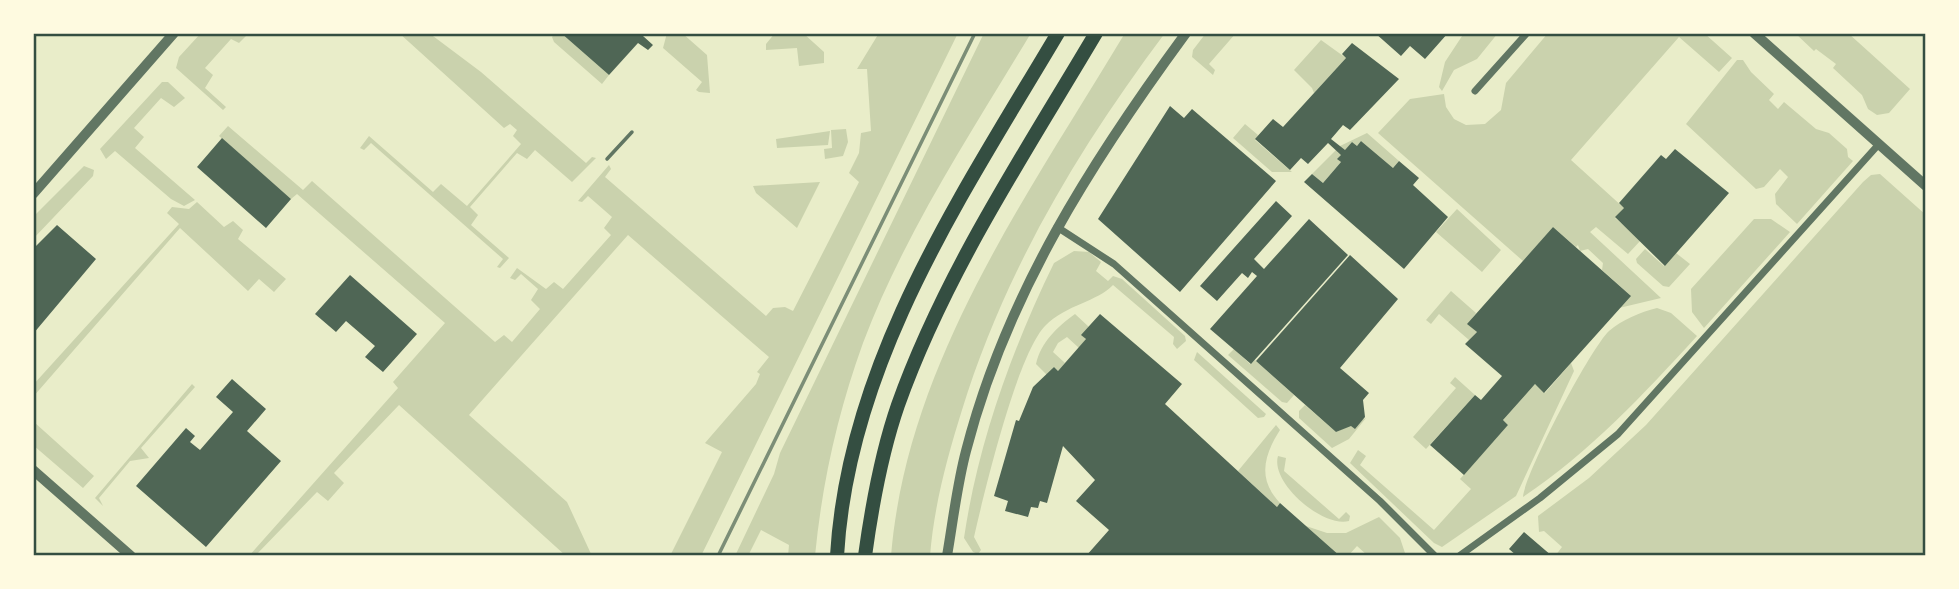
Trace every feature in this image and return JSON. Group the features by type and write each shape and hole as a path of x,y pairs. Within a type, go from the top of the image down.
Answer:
{"highway":[{"path":"837,556 842,507 855,445 871,392 908,294 1058,33"},
{"path":"865,556 882,458 898,405 926,338 953,281 1002,192 1096,33"}],"street":[{"path":"33,194 174,33"},
{"path":"947,556 967,449 1005,336 1056,227 1129,110 1186,33"},
{"path":"1475,91 1527,33"},
{"path":"1754,33 1926,186"},
{"path":"1459,556 1540,498 1618,434 1879,144"},
{"path":"1056,227 1114,264 1372,493 1435,556"},
{"path":"35,475 131,556"}],"lane":[{"path":"607,159 632,132"}],"green space":[{"path":"201,33 247,35 239,43 231,39 205,68 213,75 205,88 226,107 223,110 176,68 179,57"},
{"path":"399,33 429,33 481,72 586,163 592,157 596,158 572,182 535,150 527,159 517,153 470,207 478,215 471,225 509,258 500,268 497,267 503,259 371,143 364,150 360,148 369,136 433,192 441,184 467,206 521,144 513,136 517,130 510,124 504,128"},
{"path":"555,33 561,33 609,75 602,84 554,42 552,37"},
{"path":"667,33 682,33 707,55 710,93 696,90 702,82 663,48"},
{"path":"775,33 803,33 824,52 824,63 799,66 797,48 766,50 766,44"},
{"path":"879,33 958,33 701,556 670,556 722,452 705,443 756,384 760,374 757,372 769,357 628,235 469,415 567,502 592,556 566,556 399,405 334,473 344,483 328,501 317,492 255,556 249,556 398,388 393,382 445,323 297,194 291,199 219,136 228,126 303,190 312,181 495,342 504,335 512,342 540,309 531,300 538,289 521,274 515,280 510,278 517,268 546,289 554,282 563,289 611,235 604,228 612,217 588,196 582,202 578,201 609,165 611,169 605,177 766,316 773,308 785,307 793,311 859,182 849,173 859,153 861,133 871,131 867,69 857,69"},
{"path":"984,33 1031,33 918,223 863,343 832,448 815,556 788,556 789,545 761,530 748,556 735,556 774,474 780,453"},
{"path":"1125,33 1165,33 1074,167 1022,260 979,359 962,410 938,500 930,556 891,556 902,484 921,415 946,348 1013,219"},
{"path":"1206,33 1236,33 1209,64 1215,70 1213,75 1192,57 1193,50"},
{"path":"1464,33 1498,33 1477,59 1454,70 1442,91 1439,87 1445,62"},
{"path":"1548,33 1704,33 1732,58 1719,72 1679,37 1571,160 1624,208 1615,218 1641,240 1628,254 1596,227 1590,232 1661,298 1619,308 1630,295 1602,270 1603,263 1588,249 1580,251 1578,245 1576,247 1553,227 1523,261 1378,133 1410,99 1444,94 1446,107 1454,119 1466,125 1485,124 1501,110 1506,83"},
{"path":"1795,33 1848,33 1910,89 1889,113 1877,115 1868,109 1862,95 1833,68 1836,64 1816,49 1814,51"},
{"path":"1321,40 1346,58 1314,93 1294,70"},
{"path":"1737,60 1743,60 1751,72 1774,94 1769,100 1778,109 1784,102 1816,129 1829,133 1847,149 1848,157 1853,161 1797,224 1776,204 1775,194 1788,177 1780,169 1764,187 1756,189 1686,124"},
{"path":"162,82 168,82 185,98 174,107 161,98 134,128 144,137 135,148 195,200 184,206 171,199 115,151 106,159 100,149"},
{"path":"1245,124 1258,135 1255,140 1292,172 1272,172 1233,138"},
{"path":"846,129 848,142 843,156 825,159 824,149 832,148 831,130"},
{"path":"830,131 828,145 777,148 776,139"},
{"path":"1367,133 1399,161 1393,168 1361,141 1357,146 1352,142 1338,159 1341,162 1323,183 1312,174 1340,146"},
{"path":"84,166 94,170 93,176 33,239 33,217"},
{"path":"1880,174 1926,215 1926,556 1555,556 1562,547 1544,531 1539,532 1538,516 1589,478 1646,425 1863,182 1871,175"},
{"path":"820,182 797,228 756,193 753,186"},
{"path":"197,202 224,227 233,221 243,230 238,239 286,279 274,292 259,279 248,291 180,228 33,397 33,385 179,224 167,213 172,207 189,209"},
{"path":"1457,209 1501,250 1482,272 1436,232"},
{"path":"1754,219 1771,219 1790,232 1704,328 1692,312 1691,289"},
{"path":"1645,249 1664,266 1676,253 1690,264 1669,287 1663,286 1637,263 1636,259"},
{"path":"1074,251 1089,252 1101,262 1096,271 1108,281 1113,276 1122,279 1185,336 1186,341 1177,349 1173,344 1174,337 1113,285 1045,326 1024,363 1005,420 974,537 981,550 978,554 973,552 964,538 978,467 999,397 1024,329 1054,263"},
{"path":"1451,291 1476,313 1468,324 1477,332 1469,340 1439,314 1431,324 1426,320"},
{"path":"1657,308 1671,313 1697,336 1593,442 1523,497 1534,464 1600,342 1620,323"},
{"path":"1075,314 1089,327 1082,335 1086,339 1079,348 1067,337 1058,343 1053,352 1065,363 1058,371 1054,367 1047,375 1036,364 1038,356 1056,330"},
{"path":"1234,349 1250,364 1255,360 1294,395 1287,403 1282,402 1228,355"},
{"path":"1197,352 1266,414 1264,417 1258,418 1194,360"},
{"path":"1571,363 1574,371 1516,496 1442,547 1434,543 1350,463 1358,450 1366,456 1360,465 1434,530 1471,489 1460,479 1508,425 1503,420 1535,384 1545,393"},
{"path":"1455,377 1475,395 1426,449 1413,437 1456,388 1450,383"},
{"path":"192,384 195,387 141,448 149,458 130,461 99,498 103,506 95,498"},
{"path":"1305,405 1336,432 1366,418 1349,439 1332,448 1299,418 1299,411"},
{"path":"34,422 94,476 83,488 33,445"},
{"path":"1276,425 1280,430 1270,449 1265,467 1268,485 1280,503 1277,507 1238,471"},
{"path":"1278,456 1286,458 1284,471 1339,519 1346,512 1350,516 1349,521 1326,518 1301,501 1282,479"},
{"path":"1379,517 1400,538 1406,556 1368,556 1357,546 1348,556 1340,556 1306,526 1327,533 1346,533"}],"building":[{"path":"561,33 646,33 643,36 653,45 648,50 638,43 609,75"},
{"path":"1375,33 1448,33 1425,59 1410,46 1401,56"},
{"path":"1352,43 1399,79 1350,130 1343,125 1331,139 1345,150 1352,142 1357,146 1361,141 1393,168 1399,161 1419,178 1413,185 1448,217 1404,269 1304,182 1312,174 1323,183 1341,162 1337,159 1341,155 1328,143 1308,164 1301,158 1290,170 1255,139 1273,119 1283,127 1346,58 1342,54"},
{"path":"1170,106 1184,118 1192,109 1276,181 1180,292 1098,219"},
{"path":"222,138 291,199 266,228 197,167"},
{"path":"1675,149 1729,193 1665,266 1615,217 1624,208 1619,203 1661,155 1666,159"},
{"path":"1276,201 1292,216 1254,259 1264,269 1309,219 1348,255 1251,364 1210,329 1257,276 1252,272 1248,278 1242,273 1217,301 1200,286"},
{"path":"57,225 96,259 33,334 33,249"},
{"path":"1553,227 1631,296 1544,393 1535,384 1503,420 1508,425 1464,475 1430,445 1475,395 1481,400 1502,376 1465,344 1477,332 1467,324"},
{"path":"1350,255 1398,299 1340,368 1369,393 1363,400 1365,417 1355,429 1351,426 1336,432 1256,361"},
{"path":"350,275 417,334 383,372 365,357 375,346 346,321 336,332 315,314"},
{"path":"1100,314 1182,384 1165,404 1277,507 1280,503 1340,556 1086,556 1109,530 1076,501 1095,480 1063,446 1047,503 1040,501 1038,508 1031,507 1028,517 1005,511 1008,501 994,496 1016,420 1019,421 1033,387 1054,367 1058,371 1086,339 1081,335"},
{"path":"232,379 266,409 247,431 281,461 206,547 136,486 186,428 195,436 190,442 200,450 233,412 216,397"},
{"path":"1524,532 1552,556 1517,556 1509,549"}],"railway":[{"path":"718,556 975,33"}]}
